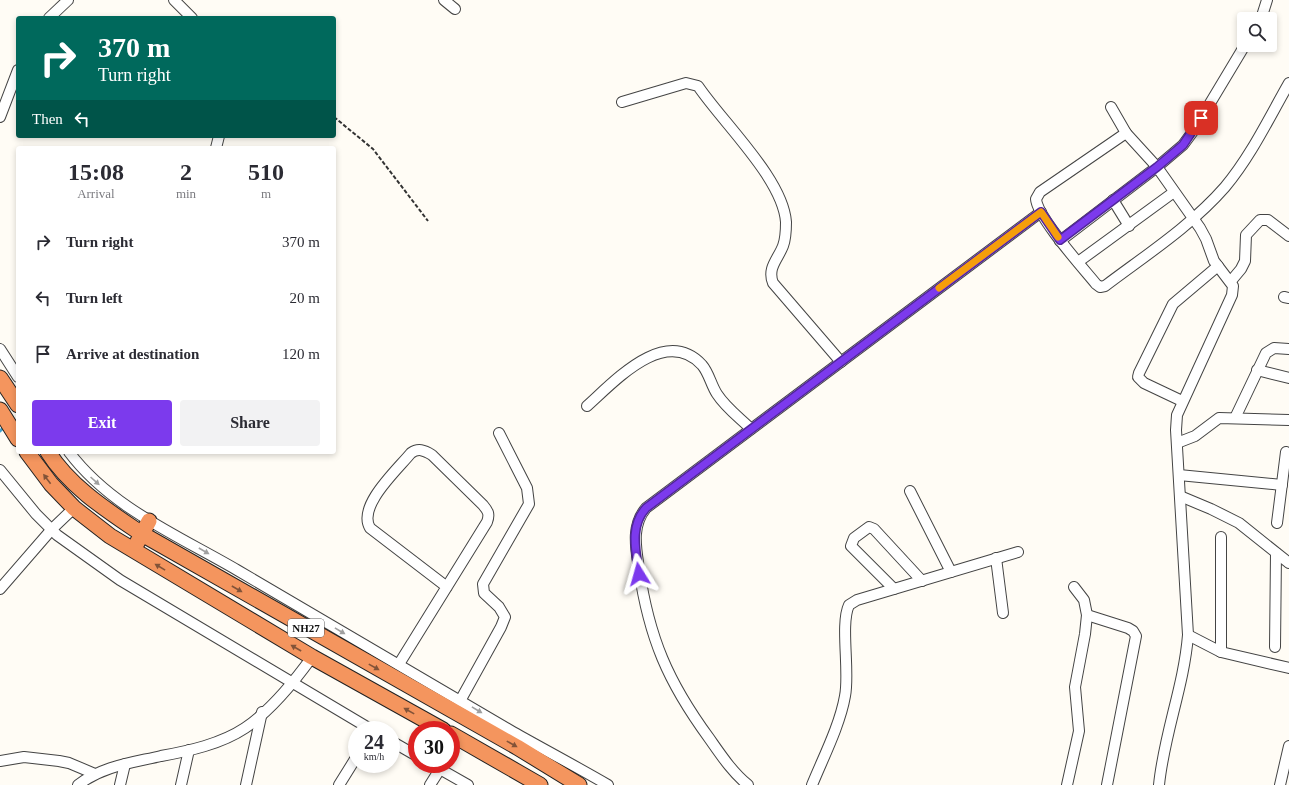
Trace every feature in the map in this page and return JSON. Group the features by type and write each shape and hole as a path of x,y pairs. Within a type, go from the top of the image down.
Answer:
{"highway":[{"path":"0,378 16,402"},
{"path":"0,410 16,435"},
{"name":"NH27","path":"28,454 51,484 74,508 110,536 312,657 427,721"},
{"name":"NH27","path":"50,454 72,482 110,513 142,534 517,747 579,785"},
{"path":"133,550 149,521"},
{"path":"460,739 540,785"}],"street":[{"path":"51,16 68,0"},
{"path":"174,0 190,16"},
{"path":"444,0 455,9"},
{"path":"1263,12 1267,0"},
{"path":"1060,240 1157,167 1189,138 1241,52"},
{"path":"0,117 16,75"},
{"path":"1126,133 1040,192 1036,199 1041,212 1060,240 1100,287 1105,286 1193,219 1226,186 1289,82"},
{"path":"622,102 686,83 698,86 769,177 779,195 784,209 786,235 772,267 771,277 773,282 841,362"},
{"path":"1111,107 1126,133 1157,167 1193,219 1206,239 1216,263 1231,281 1233,286 1232,295 1182,401 1176,422 1188,635 1184,664 1165,749 1159,785"},
{"path":"1078,262 1174,192"},
{"path":"1113,200 1129,226"},
{"path":"748,785 737,776 698,724 665,667 654,641 643,601 635,547 635,530 639,518 646,508 1041,212"},
{"path":"1231,281 1241,269 1245,261 1246,235 1260,220 1268,220 1289,236"},
{"path":"1182,401 1144,384 1138,377 1173,304 1216,263"},
{"path":"1235,418 1257,370 1269,350 1274,348 1289,349"},
{"path":"0,349 16,374"},
{"path":"587,406 628,369 645,358 660,353 674,352 685,354 703,366 722,400 751,429"},
{"path":"1257,370 1289,378"},
{"path":"1177,443 1195,436 1219,418 1289,420"},
{"path":"460,701 502,628 505,617 504,612 500,607 484,593 483,584 529,504 527,488 499,433"},
{"path":"399,664 447,587 487,522 489,514 483,505 432,455 421,450 416,450 373,499 367,511 367,523 370,528 447,587"},
{"path":"1276,523 1286,452"},
{"path":"71,454 99,485 149,521 608,785"},
{"path":"0,470 36,514 52,529 120,580 357,721"},
{"path":"1179,475 1282,485"},
{"path":"910,491 950,572"},
{"path":"1180,496 1211,508 1239,523 1289,563"},
{"path":"0,589 52,529 74,508"},
{"path":"894,589 851,546 854,538 869,527 874,529 922,581"},
{"path":"1221,537 1221,652"},
{"path":"812,785 840,717 845,697 847,676 846,610 852,602 1018,552"},
{"path":"1275,647 1276,553"},
{"path":"996,558 1003,613"},
{"path":"1067,785 1079,731 1075,686 1087,615 1084,600 1074,587"},
{"path":"1087,615 1128,628 1133,631 1136,636 1106,785"},
{"path":"1188,635 1221,652 1289,668"},
{"path":"78,785 101,770 189,750 234,734 245,728 293,684 312,657"},
{"path":"246,785 262,712"},
{"path":"1280,785 1289,746"},
{"path":"181,785 189,750"},
{"path":"0,761 24,757 59,761 69,763 95,774"},
{"path":"120,785 125,764"},
{"path":"340,785 348,771"},
{"path":"430,785 434,773"},
{"path":"448,773 468,785"}],"path":[{"path":"336,119 373,149 428,221"}],"slow traffic":[{"path":"939,288 1041,212 1058,237"}],"route":[{"path":"639,574 635,547 635,530 639,518 646,508 1041,212 1060,240 1157,167 1183,145 1201,118"}]}
